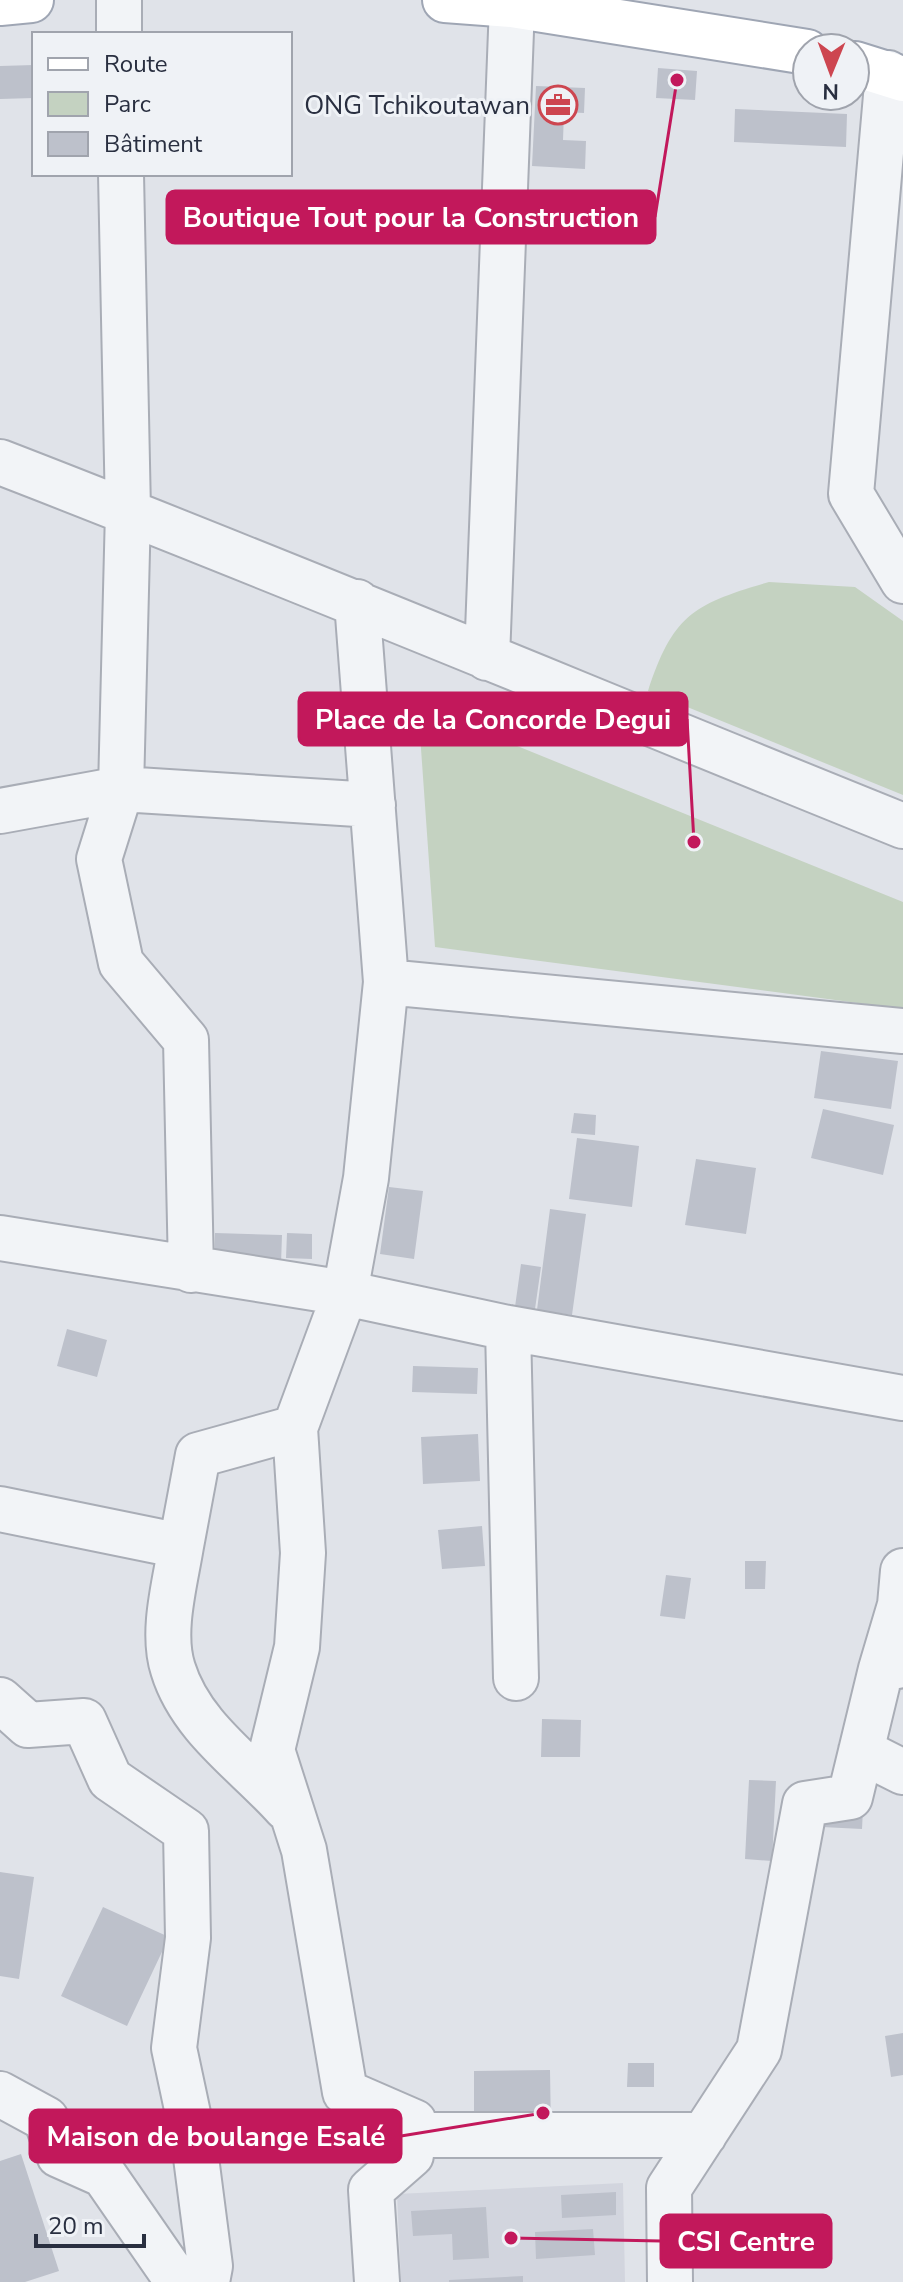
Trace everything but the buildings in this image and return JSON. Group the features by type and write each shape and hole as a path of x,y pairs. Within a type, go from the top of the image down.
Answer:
{"main road":[{"path":"0,3 31,0"},
{"path":"445,0 619,10 791,48"}],"street":[{"path":"119,0 119,32"},
{"path":"487,658 512,5"},
{"path":"882,72 851,494 903,581"},
{"path":"121,176 128,511 121,789 99,859 121,963 186,1040 191,1270"},
{"path":"0,462 357,602 487,658 903,826"},
{"path":"357,602 386,982 366,1178 345,1293 295,1428 303,1553 297,1647 272,1750 304,1850 345,2092 414,2122 411,2155 371,2190 377,2282"},
{"path":"0,811 121,789 373,805"},
{"path":"386,982 903,1031"},
{"path":"0,1238 345,1293 508,1328 903,1398"},
{"path":"508,1328 516,1678"},
{"path":"294,1817 216,1739 188,1703 172,1667 170,1620 198,1455 295,1428"},
{"path":"0,1509 181,1546"},
{"path":"670,2282 669,2188 759,2050 805,1804 850,1797 861,1751 892,1667 903,1571"},
{"path":"0,1700 28,1725 84,1721 110,1779 186,1831 188,1938 174,2048 194,2142 210,2266 207,2282"},
{"path":"861,1751 903,1772"},
{"path":"0,2094 46,2119 59,2155 104,2175 178,2282"},
{"path":"413,2135 704,2135"}],"shaded area":[{"path":"623,2183 625,2282 401,2282 397,2194"}],"green space":[{"path":"769,582 855,587 903,621 903,795 648,691 667,645 689,616 722,598"},
{"path":"418,706 903,902 903,1009 435,947"}],"place":[{"name":"Boutique Tout pour la Construction","path":"677,80"},
{"name":"ONG Tchikoutawan","path":"558,105"},
{"name":"Place de la Concorde Degui","path":"694,842"},
{"name":"Maison de boulange Esalé","path":"543,2113"},
{"name":"CSI Centre","path":"511,2238"}]}
